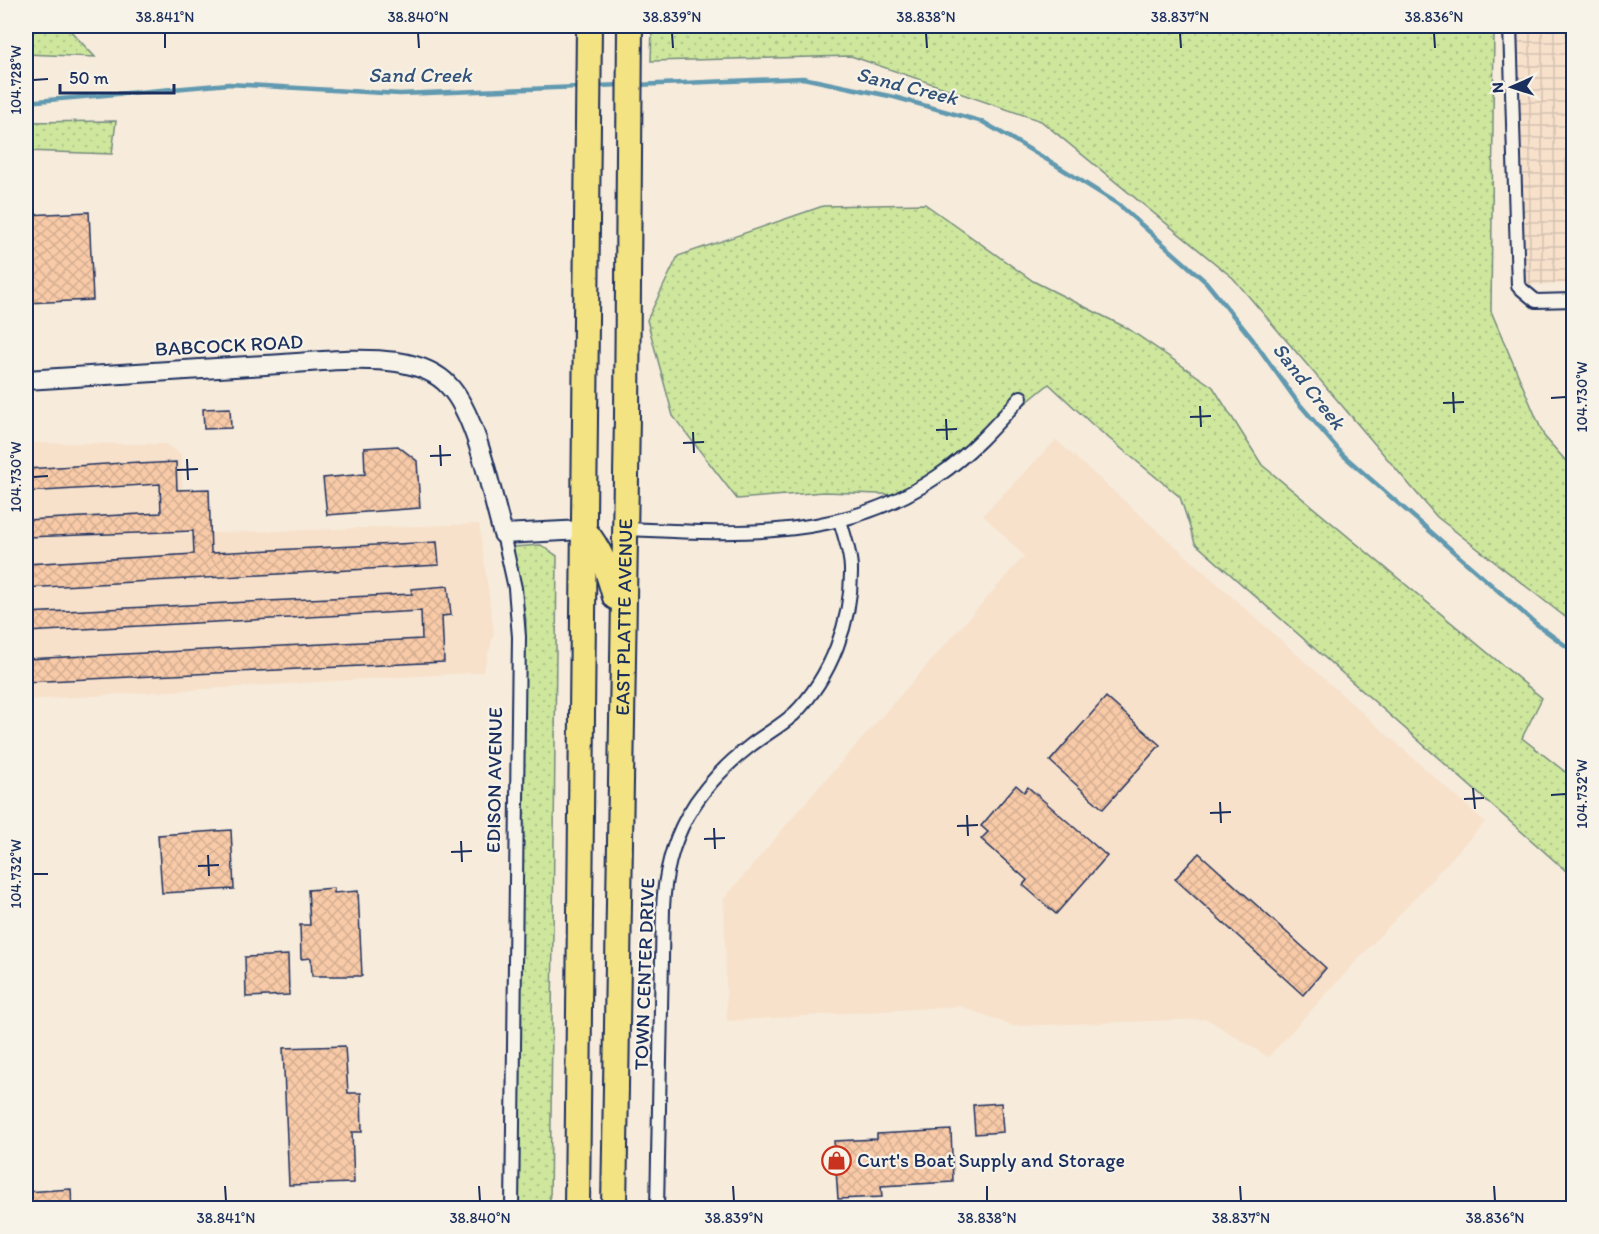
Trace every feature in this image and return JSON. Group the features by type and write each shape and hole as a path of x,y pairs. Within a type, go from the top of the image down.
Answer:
{"highway":[{"name":"EAST PLATTE AVENUE","path":"577,1209 588,26"},
{"name":"EAST PLATTE AVENUE","path":"614,1209 630,26"},
{"path":"584,530 596,544 607,567 616,601 622,650"}],"street":[{"path":"1510,26 1518,286 1536,301 1574,300"},
{"name":"BABCOCK ROAD","path":"26,380 341,361 396,362 433,373"},
{"name":"EDISON AVENUE","path":"433,373 448,384 465,410 503,534 514,588 519,637 512,1209"},
{"path":"624,529 755,532 816,527 840,520 892,502 940,475 987,435 1021,397"},
{"name":"TOWN CENTER DRIVE","path":"657,1209 663,908 668,860 675,838 705,790 750,746 794,714 828,668 845,621 849,594 851,567 840,520"},
{"path":"503,534 584,530"}],"shaded area":[{"path":"1508,26 1573,26 1573,283 1518,286"},
{"path":"1056,440 1485,822 1268,1057 1207,1019 1013,1026 960,1006 727,1021 724,899 804,804 1024,556 983,515"},
{"path":"26,443 165,444 181,454 185,534 479,524 494,633 483,672 26,700"}],"green space":[{"path":"26,26 66,26 95,57 26,54"},
{"path":"652,26 1494,26 1491,311 1544,436 1573,469 1573,623 1437,517 1233,278 1041,121 851,56 651,61"},
{"path":"116,121 112,154 26,151 26,122"},
{"path":"925,204 1033,281 1127,328 1213,387 1262,465 1542,698 1522,738 1573,778 1573,877 1195,543 1180,497 1094,426 1049,384 987,435 907,495 824,492 737,499 673,416 647,320 678,256 823,206"},
{"path":"541,545 557,556 550,1208 515,1208 516,879 526,620 513,547"}],"building":[{"path":"89,212 93,300 26,303 28,215"},
{"path":"230,408 231,428 204,429 203,409"},
{"path":"398,446 417,461 420,508 327,515 323,478 365,474 364,448"},
{"path":"139,462 139,464 176,462 177,490 209,489 211,553 437,542 439,565 26,588 26,564 194,554 193,531 26,537 26,520 161,513 160,484 26,492 26,469"},
{"path":"448,586 451,615 442,616 444,662 26,682 26,659 422,639 421,611 26,632 26,613 412,594 411,589"},
{"path":"1106,697 1160,745 1103,809 1050,761"},
{"path":"1016,785 1024,792 1028,787 1107,856 1056,914 1023,885 1027,880 981,839 988,832 981,826"},
{"path":"231,830 234,889 162,893 158,835"},
{"path":"1199,853 1326,968 1303,995 1175,879"},
{"path":"334,888 334,893 358,891 362,976 312,976 311,958 301,959 300,925 310,925 308,890"},
{"path":"288,955 289,995 246,997 245,957"},
{"path":"345,1046 348,1093 361,1093 362,1132 352,1132 354,1183 289,1185 283,1048"},
{"path":"1001,1103 1003,1132 975,1134 973,1105"},
{"path":"951,1130 953,1182 881,1186 882,1197 838,1199 834,1141 877,1139 877,1134"},
{"path":"71,1189 72,1209 26,1209 26,1192"}],"waterway":[{"name":"Sand Creek","path":"636,85 803,78 894,97 983,122 1051,162 1118,204 1206,282 1253,340 1296,400 1343,455 1535,623 1574,652"},
{"name":"Sand Creek","path":"26,102 229,84 400,94 580,87"},
{"name":"Sand Creek","path":"597,86 622,85"}],"place":[{"name":"Curt's Boat Supply and Storage","path":"836,1160"}]}
